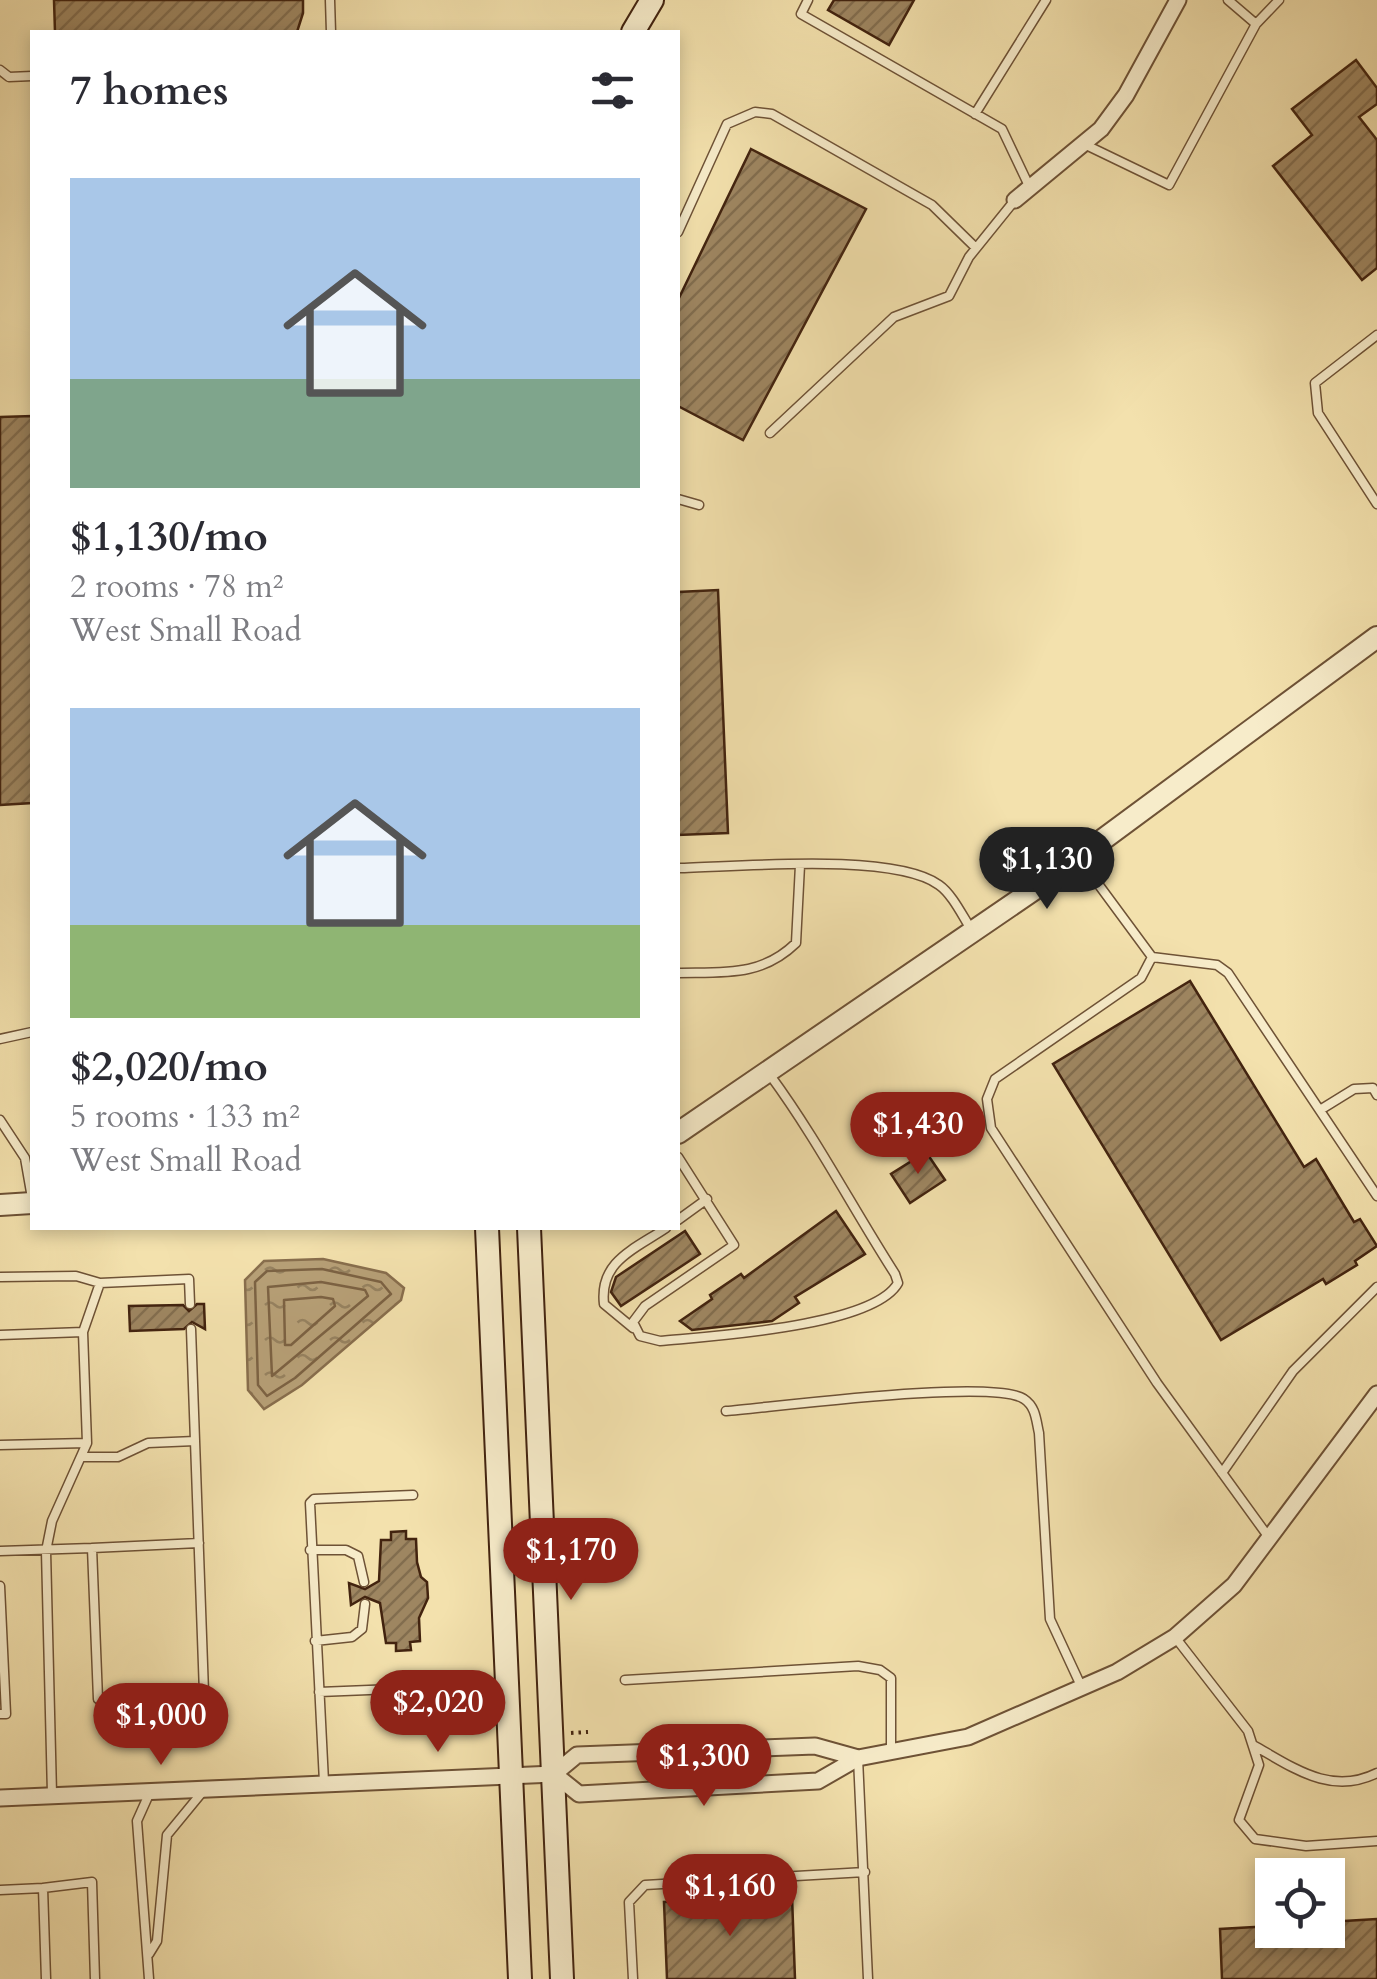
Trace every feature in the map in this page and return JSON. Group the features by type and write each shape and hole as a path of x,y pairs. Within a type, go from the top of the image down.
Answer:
{"main road":[{"path":"635,30 652,0"},
{"path":"487,1230 520,1979"},
{"path":"528,1230 562,1979"}],"street":[{"path":"1015,200 1086,145 1126,95 1178,0"},
{"path":"680,1131 1079,858 1377,638"},
{"path":"0,1204 30,1201"},
{"path":"554,1774 579,1794 818,1780 858,1758 968,1737 1082,1688 1175,1637 1234,1585 1377,1394"},
{"path":"0,1798 554,1774 577,1756 815,1746 858,1758"}],"lane":[{"path":"330,0 331,30"},
{"path":"808,0 801,14 1002,129 1030,188"},
{"path":"974,114 1046,0"},
{"path":"1228,0 1256,24"},
{"path":"1086,145 1169,186 1256,24 1280,0"},
{"path":"0,70 8,77 30,76"},
{"path":"680,228 727,124 755,112 772,114 932,205 976,248"},
{"path":"770,433 894,317 948,296 976,248 1015,200"},
{"path":"1377,335 1315,382 1318,413 1377,504"},
{"path":"680,500 699,505"},
{"path":"1079,858 1135,939 1152,956 1217,965 1228,973 1377,1196"},
{"path":"680,868 800,864 913,871 942,886 974,932"},
{"path":"680,973 754,971 778,961 796,943 800,864"},
{"path":"1152,956 1141,978 994,1079 987,1099 991,1128 1156,1383 1270,1539"},
{"path":"0,1038 30,1032"},
{"path":"663,1230 613,1265 604,1277 604,1304 647,1340 785,1329 870,1305 892,1293 898,1283 829,1172 820,1144 768,1071"},
{"path":"1320,1110 1354,1088 1372,1088 1377,1094"},
{"path":"0,1120 25,1158 30,1189"},
{"path":"634,1328 637,1314 646,1306 734,1245 680,1159"},
{"path":"680,1219 707,1199"},
{"path":"0,1277 76,1276 100,1282 189,1279 190,1304"},
{"path":"52,1794 46,1550 52,1521 87,1443 83,1332 100,1282"},
{"path":"1222,1473 1292,1370 1377,1287"},
{"path":"92,1548 98,1699 200,1698 204,1693 191,1329"},
{"path":"0,1335 83,1332"},
{"path":"726,1410 968,1392 1022,1397 1034,1408 1039,1433 1050,1619 1082,1688"},
{"path":"83,1457 118,1456 148,1443 195,1441"},
{"path":"0,1445 87,1443"},
{"path":"324,1782 308,1510 314,1499 412,1495"},
{"path":"0,1551 199,1544"},
{"path":"310,1550 346,1550 358,1556 364,1582"},
{"path":"0,1586 6,1714 0,1714"},
{"path":"315,1641 352,1637 362,1629 366,1604"},
{"path":"1175,1637 1248,1731 1259,1765 1239,1820 1255,1839 1306,1846 1377,1841"},
{"path":"625,1680 858,1666 880,1670 891,1678 891,1753"},
{"path":"319,1692 419,1688"},
{"path":"1252,1745 1308,1775 1353,1785 1377,1773"},
{"path":"858,1758 868,1979"},
{"path":"149,1954 157,1941 167,1835 205,1788"},
{"path":"149,1979 137,1821 150,1792"},
{"path":"633,1979 630,1902 644,1885 865,1872"},
{"path":"0,1890 92,1882 95,1979"},
{"path":"43,1888 46,1979"}],"water":[{"path":"323,1259 386,1273 404,1288 401,1300 302,1385 264,1409 248,1390 245,1280 264,1261"}],"building":[{"path":"54,0 303,0 298,30 55,30"},
{"path":"834,0 914,0 889,45 828,10"},
{"path":"1356,60 1377,88 1377,104 1359,117 1377,140 1377,268 1362,280 1273,166 1312,135 1292,109"},
{"path":"751,149 866,209 743,440 680,407 680,296"},
{"path":"30,416 30,803 0,805 0,417"},
{"path":"718,590 728,833 680,835 680,592"},
{"path":"1190,981 1304,1167 1316,1159 1354,1222 1360,1219 1377,1246 1355,1261 1357,1265 1326,1284 1323,1279 1221,1340 1053,1064"},
{"path":"926,1152 945,1180 910,1203 891,1174"},
{"path":"836,1211 865,1254 795,1297 799,1303 772,1321 692,1330 680,1321 712,1299 710,1295 741,1274 744,1278"},
{"path":"685,1231 700,1254 621,1306 611,1292 616,1277"},
{"path":"204,1304 205,1329 192,1322 184,1329 130,1331 129,1306 183,1305 189,1311"},
{"path":"406,1531 406,1539 416,1539 417,1562 421,1577 427,1582 428,1598 419,1618 420,1641 410,1642 411,1650 396,1651 396,1643 386,1643 380,1603 365,1597 351,1605 349,1583 365,1589 379,1581 381,1540 391,1540 391,1532"},
{"path":"792,1896 795,1979 667,1979 664,1902"},
{"path":"1377,1919 1377,1979 1222,1979 1220,1929 1255,1927 1255,1948 1345,1948 1345,1921"}]}
